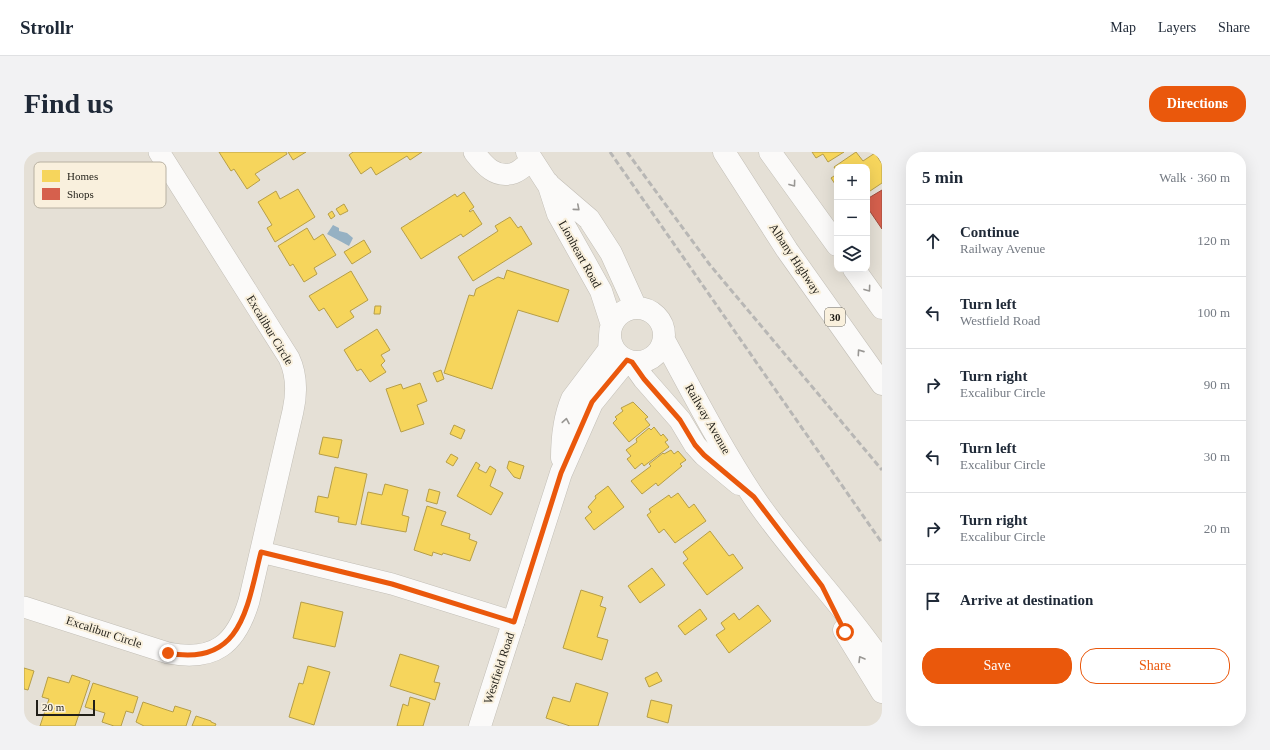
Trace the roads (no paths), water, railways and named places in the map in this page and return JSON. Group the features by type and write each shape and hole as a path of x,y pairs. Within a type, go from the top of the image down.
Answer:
{"main road":[{"name":"Albany Highway","path":"724,152 787,250 882,384"},
{"path":"770,152 834,241"},
{"name":"Lionheart Road","path":"529,156 548,183 589,219 610,253 636,308"},
{"name":"Lionheart Road","path":"548,183 558,214 601,291 611,331"},
{"path":"856,272 882,308"},
{"path":"636,308 644,309 658,317 664,332 664,340 662,347 653,357 640,362 630,361 617,353 613,348 611,331 621,313 636,308"},
{"name":"Westfield Road","path":"561,473 562,447 569,408 572,400 609,350 611,331"},
{"name":"Railway Avenue","path":"664,340 708,422 754,497 822,586 864,635 882,662"},
{"name":"Westfield Road","path":"480,726 561,473 592,402 630,361"},
{"name":"Railway Avenue","path":"630,361 680,420 695,445 704,455 754,497"},
{"name":"Railway Avenue","path":"822,586 849,639 882,692"}],"street":[{"name":"Excalibur Circle","path":"159,152 165,162"},
{"path":"474,152 488,169 500,174 514,173 529,156"},
{"name":"Excalibur Circle","path":"24,607 168,653 191,656 210,653 227,643 243,620 261,552 295,402 294,372 289,358 166,163"},
{"path":"261,552 392,584 514,622"}],"water":[{"path":"333,225 339,228 339,231 347,233 353,238 349,246 327,234"}],"railway":[{"path":"610,152 882,543"},
{"path":"627,152 710,265 882,470"}]}
